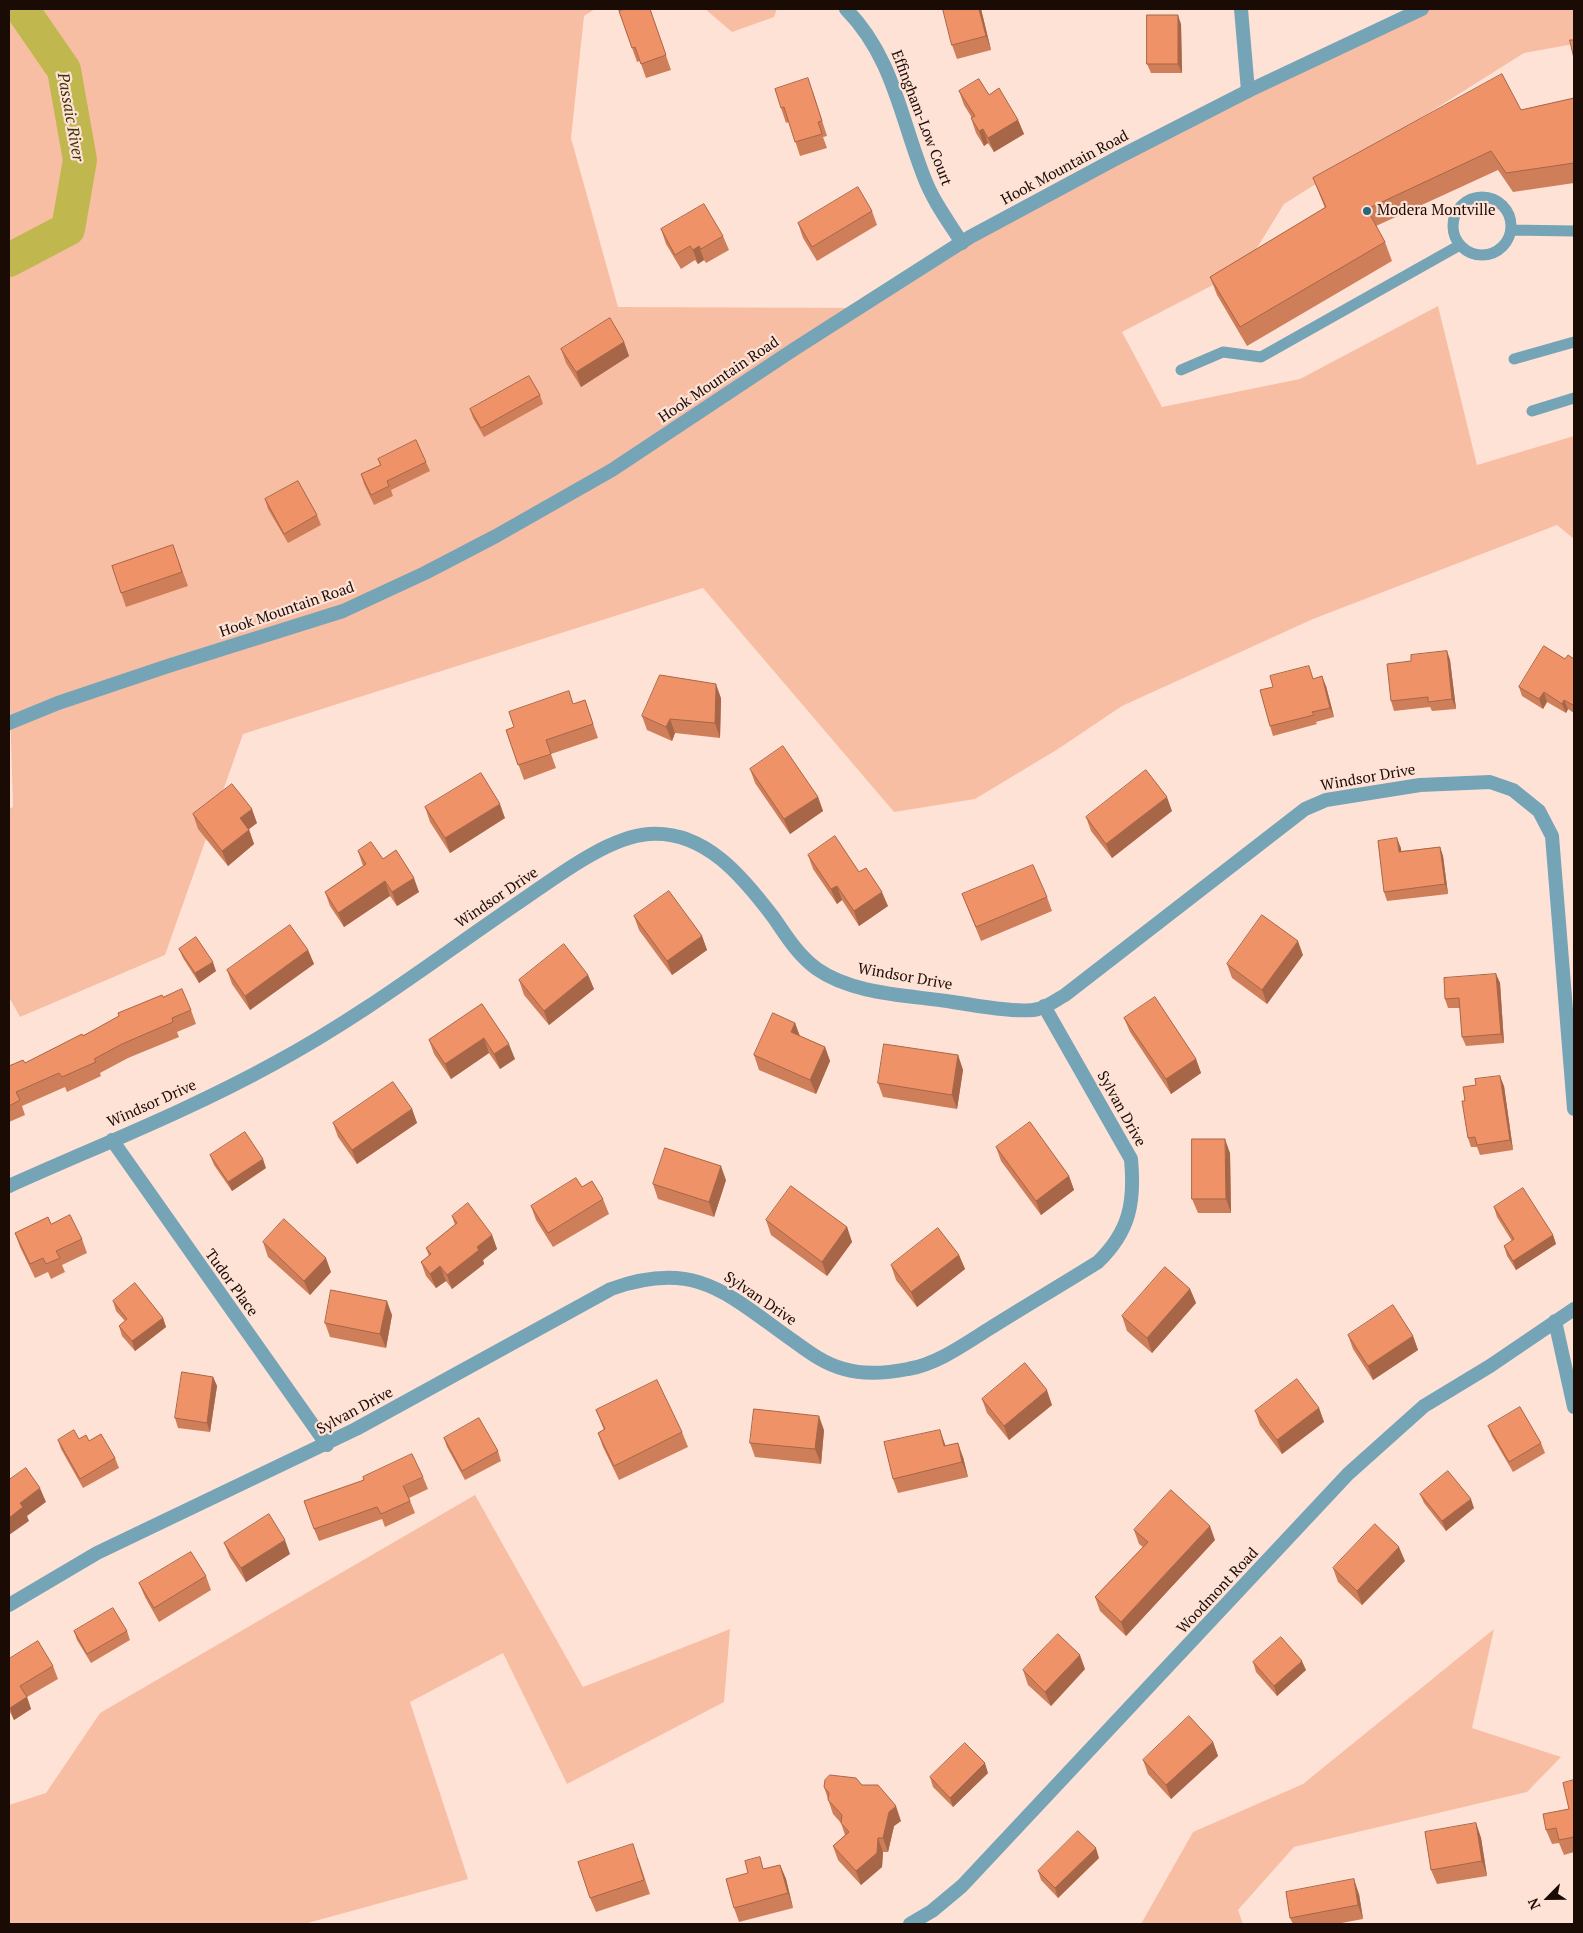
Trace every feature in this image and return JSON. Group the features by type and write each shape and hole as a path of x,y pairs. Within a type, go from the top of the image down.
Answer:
{"street":[{"name":"Effingham-Low Court","path":"846,9 860,24 878,51 890,76 924,177 939,208 962,243"},
{"path":"1241,9 1248,91"},
{"name":"Hook Mountain Road","path":"9,723 58,703 168,666 343,611 425,573 496,536 612,470 796,348 962,243 1117,158 1248,91 1422,9"},
{"name":"Windsor Drive","path":"9,1186 213,1094 276,1063 335,1028 570,868 616,842 646,834 678,835 702,844 715,853 748,887 797,953 819,971 842,982 877,990 990,1007 1036,1010 1065,995 1305,808 1326,800 1420,785 1490,782 1513,790 1540,811 1552,836 1574,1109"},
{"name":"Sylvan Drive","path":"9,1605 97,1553 327,1445 611,1289 636,1280 654,1277 674,1277 700,1282 724,1290 820,1359 845,1370 875,1372 908,1369 938,1358 972,1339 1098,1262 1116,1243 1125,1226 1131,1208 1133,1183 1130,1159 1044,1006"},
{"name":"Tudor Place","path":"112,1140 327,1445"},
{"name":"Woodmont Road","path":"910,1924 932,1910 962,1886 1348,1474 1396,1429 1424,1406 1490,1366 1574,1309"},
{"path":"1555,1321 1574,1407"}],"lane":[{"path":"1473,198 1492,198 1501,203 1508,211 1512,230 1503,247 1486,256 1467,252 1460,245 1455,237 1454,218 1458,209 1473,198"},
{"path":"1512,230 1574,231"},
{"path":"1181,370 1223,352 1261,357 1460,245"},
{"path":"1514,358 1574,342"},
{"path":"1532,410 1574,398"}],"shaded area":[{"path":"9,9 595,9 584,16 571,138 618,307 867,308 1107,160 1418,9 1574,9 1574,44 1524,53 1284,204 1244,269 1122,332 1162,407 1300,379 1438,306 1477,465 1574,436 1574,539 1557,525 1313,619 1122,706 1058,749 975,799 894,812 703,588 243,734 165,955 20,1017 9,997 9,809 13,807 9,671"},
{"path":"705,9 777,9 774,17 732,32"},
{"path":"475,1495 583,1687 730,1629 724,1702 567,1784 503,1653 410,1702 468,1879 304,1924 9,1924 9,1805 46,1793 100,1713"},
{"path":"1494,1629 1472,1728 1561,1757 1527,1792 1294,1847 1238,1910 1243,1924 1141,1924 1193,1832 1303,1784"}],"building":[{"path":"626,9 650,9 666,55 641,64 635,47 632,48 619,11"},
{"path":"943,9 979,9 986,36 952,45"},
{"path":"1147,15 1178,15 1178,64 1147,64"},
{"path":"1570,40 1574,40 1574,58"},
{"name":"Modera Montville","path":"1502,74 1521,110 1574,98 1574,163 1506,173 1491,151 1367,209 1385,242 1240,327 1210,277 1326,207 1313,178"},
{"path":"808,78 822,121 818,122 822,134 795,142 784,107 781,108 775,89"},
{"path":"979,79 989,95 999,88 1018,120 988,138 983,129 979,131 971,118 975,116 959,91"},
{"path":"858,187 872,211 812,247 798,223"},
{"path":"704,204 723,236 701,249 699,246 693,250 690,246 675,255 661,229"},
{"path":"610,318 624,342 576,372 561,349"},
{"path":"529,376 540,395 481,428 470,409"},
{"path":"416,440 426,462 387,481 389,486 371,495 361,474 381,465 378,459"},
{"path":"298,481 317,515 284,534 265,499"},
{"path":"173,545 182,572 121,593 112,566"},
{"path":"1544,646 1565,659 1568,655 1574,659 1573,705 1564,700 1562,704 1544,692 1539,699 1519,687"},
{"path":"1447,651 1452,699 1428,702 1428,697 1391,701 1387,664 1411,661 1411,655"},
{"path":"1309,666 1313,679 1322,676 1330,708 1312,712 1314,715 1270,726 1260,690 1273,687 1270,676"},
{"path":"660,675 716,684 715,723 670,719 666,727 642,716"},
{"path":"569,691 573,704 585,700 593,724 546,740 551,754 518,765 506,730 514,727 509,712"},
{"path":"783,746 818,797 784,819 750,769"},
{"path":"1146,770 1167,797 1106,844 1086,817"},
{"path":"481,773 500,804 445,838 425,807"},
{"path":"232,784 252,809 240,818 249,830 222,851 193,814"},
{"path":"835,836 859,872 866,868 882,892 854,911 837,886 831,889 808,855"},
{"path":"1397,838 1399,852 1440,847 1445,884 1384,892 1378,841"},
{"path":"371,842 383,859 396,850 414,878 392,892 385,881 338,913 325,892 366,864 358,851"},
{"path":"1033,865 1047,897 976,927 962,894"},
{"path":"669,891 702,936 667,961 634,916"},
{"path":"1262,915 1298,941 1262,990 1227,964"},
{"path":"290,925 308,950 245,996 227,970"},
{"path":"196,937 213,962 195,973 179,949"},
{"path":"564,944 588,975 544,1011 519,980"},
{"path":"1496,974 1501,1034 1462,1037 1459,998 1445,999 1444,978"},
{"path":"182,989 191,1010 172,1018 173,1022 122,1044 94,1059 96,1062 62,1077 59,1073 16,1092 20,1100 9,1106 9,1066 23,1060 25,1063 82,1034 83,1036 119,1016 118,1013"},
{"path":"1155,997 1196,1059 1166,1079 1124,1018"},
{"path":"482,1004 509,1044 494,1054 484,1038 445,1064 429,1040"},
{"path":"773,1013 795,1023 791,1032 825,1047 810,1080 754,1055"},
{"path":"884,1044 958,1055 952,1095 878,1083"},
{"path":"1500,1076 1510,1140 1477,1145 1475,1137 1468,1138 1462,1101 1465,1101 1463,1087 1476,1085 1475,1079"},
{"path":"393,1082 412,1109 352,1150 333,1123"},
{"path":"1030,1122 1069,1176 1036,1201 996,1147"},
{"path":"245,1132 263,1159 228,1182 210,1155"},
{"path":"1192,1139 1225,1139 1226,1199 1192,1199"},
{"path":"665,1148 721,1166 709,1202 653,1184"},
{"path":"576,1178 582,1187 592,1181 603,1199 548,1233 531,1206"},
{"path":"791,1186 847,1227 822,1262 766,1220"},
{"path":"1523,1188 1553,1235 1513,1261 1504,1246 1514,1239 1494,1207"},
{"path":"468,1203 492,1235 477,1247 479,1250 447,1275 440,1266 430,1274 421,1262 431,1254 426,1248 457,1223 452,1216"},
{"path":"70,1215 82,1239 56,1251 60,1258 46,1264 43,1258 30,1264 15,1233 48,1217 51,1224"},
{"path":"284,1219 326,1258 304,1281 263,1242"},
{"path":"938,1228 959,1255 911,1292 891,1265"},
{"path":"1165,1267 1190,1289 1147,1338 1122,1316"},
{"path":"135,1283 163,1318 132,1341 119,1326 127,1319 113,1301"},
{"path":"331,1290 387,1301 380,1334 325,1323"},
{"path":"1393,1305 1413,1336 1368,1366 1348,1335"},
{"path":"1025,1363 1047,1390 1004,1426 982,1399"},
{"path":"182,1372 213,1377 207,1423 175,1418"},
{"path":"1297,1379 1319,1408 1277,1440 1255,1411"},
{"path":"657,1380 682,1432 614,1466 598,1433 605,1429 596,1410"},
{"path":"1520,1407 1541,1443 1509,1462 1488,1426"},
{"path":"754,1409 819,1416 815,1449 750,1443"},
{"path":"479,1418 498,1451 462,1471 444,1438"},
{"path":"74,1430 79,1439 86,1435 89,1441 101,1434 115,1458 80,1479 58,1440"},
{"path":"940,1430 944,1446 958,1443 962,1462 893,1479 884,1442"},
{"path":"412,1454 423,1477 403,1486 410,1501 381,1514 377,1507 314,1529 304,1501 364,1480 363,1477"},
{"path":"26,1468 40,1488 20,1503 23,1507 9,1518 9,1480"},
{"path":"1448,1471 1471,1499 1442,1521 1420,1494"},
{"path":"1171,1490 1210,1526 1121,1622 1095,1597 1148,1542 1134,1530"},
{"path":"269,1514 285,1540 241,1568 224,1543"},
{"path":"1375,1524 1399,1547 1357,1591 1333,1568"},
{"path":"191,1552 206,1576 154,1608 139,1583"},
{"path":"113,1608 127,1631 87,1654 74,1631"},
{"path":"1058,1634 1080,1655 1045,1692 1023,1670"},
{"path":"1281,1637 1302,1661 1274,1686 1253,1662"},
{"path":"38,1641 53,1666 20,1686 27,1697 10,1708 9,1659"},
{"path":"1189,1716 1213,1742 1166,1785 1143,1760"},
{"path":"965,1743 985,1763 950,1798 930,1777"},
{"path":"830,1775 856,1778 862,1785 878,1785 896,1806 889,1812 883,1838 878,1838 877,1853 856,1871 833,1846 849,1832 841,1823 842,1815 828,1800 829,1793 824,1787 825,1780"},
{"path":"1574,1780 1574,1837 1559,1840 1556,1828 1546,1830 1543,1814 1569,1809 1563,1783"},
{"path":"1476,1823 1482,1861 1431,1870 1425,1832"},
{"path":"1078,1831 1096,1848 1055,1888 1038,1871"},
{"path":"633,1844 644,1880 590,1898 578,1862"},
{"path":"760,1857 763,1869 780,1865 788,1893 734,1908 726,1879 748,1873 745,1861"},
{"path":"1354,1879 1358,1905 1290,1918 1286,1892"}],"waterway":[{"name":"Passaic River","path":"9,260 68,229 80,160 64,70 22,9"}],"place":[{"name":"Modera Montville","path":"1367,211"}]}
